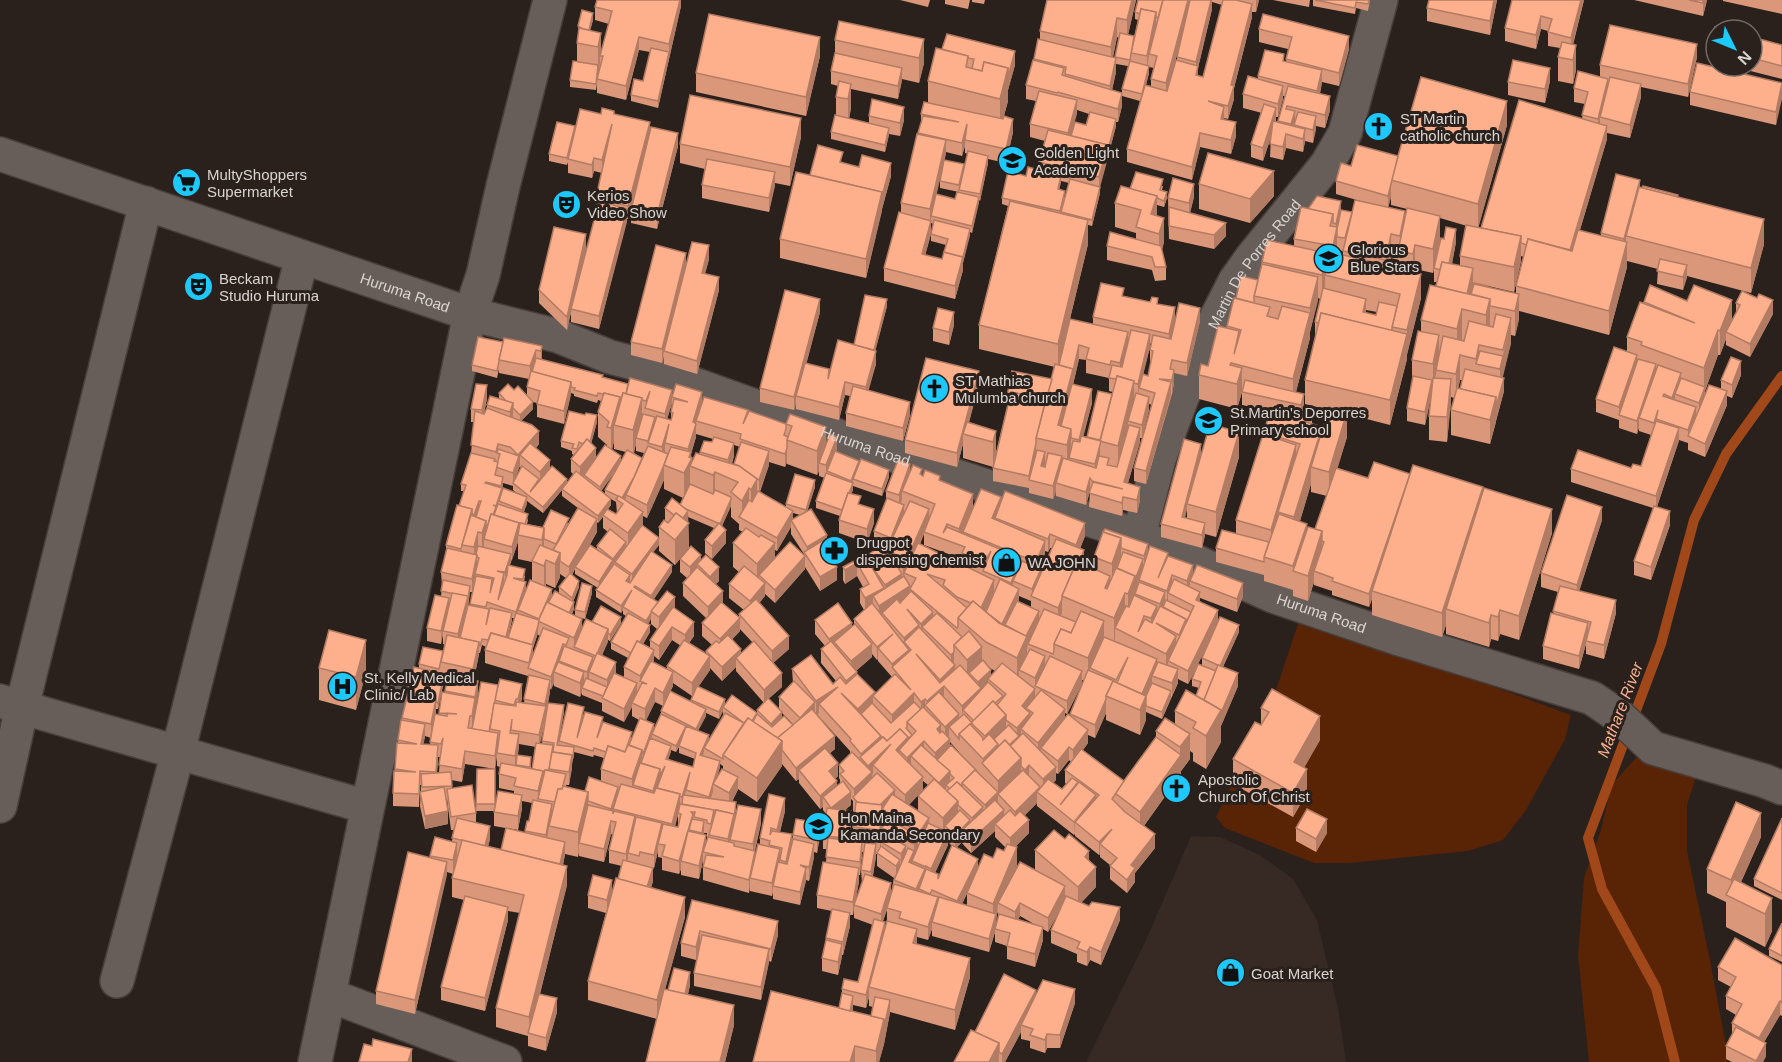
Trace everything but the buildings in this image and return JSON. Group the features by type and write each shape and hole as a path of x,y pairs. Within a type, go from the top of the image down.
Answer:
{"street":[{"path":"315,1062 470,315 483,275 550,0"},
{"name":"Martin De Porres Road","path":"1139,536 1159,459 1200,350 1235,281 1327,164 1346,133 1381,0"},
{"name":"Huruma Road","path":"0,154 470,315 558,336 610,357 640,365 880,452 1139,536 1273,596 1396,638 1592,698 1620,717 1653,748 1764,780 1782,788"},
{"path":"0,806 11,704 146,204"},
{"path":"117,981 178,752 302,256"},
{"path":"11,704 367,807"},
{"path":"329,995 505,1062"}],"shaded area":[{"path":"1299,621 1375,643 1571,715 1565,739 1526,810 1503,840 1468,851 1349,863 1314,863 1225,828 1216,817 1275,693"},
{"path":"1672,739 1697,774 1687,805 1687,851 1710,960 1726,1045 1727,1062 1589,1062 1578,955 1584,878 1601,830 1612,784 1636,758"},
{"name":"Goat Market","path":"1191,836 1220,837 1260,855 1293,879 1317,920 1338,1008 1346,1062 1086,1062 1147,938"}],"waterway":[{"name":"Mathare River","path":"1675,1062 1656,988 1602,889 1588,838 1661,644 1694,520 1726,454 1782,376"}],"place":[{"name":"ST Martin catholic church","path":"1379,127"},
{"name":"Golden Light Academy","path":"1013,161"},
{"name":"MultyShoppers Supermarket","path":"186,183"},
{"name":"Kerios Video Show","path":"566,204"},
{"name":"Glorious Blue Stars","path":"1329,258"},
{"name":"Beckam Studio Huruma","path":"198,287"},
{"name":"ST Mathias Mulumba church","path":"934,389"},
{"name":"St.Martin's Deporres Primary school","path":"1209,421"},
{"name":"Drugpot dispensing chemist","path":"835,551"},
{"name":"WA JOHN","path":"1007,562"},
{"name":"St. Kelly Medical Clinic/ Lab","path":"343,686"},
{"name":"Apostolic Church Of Christ","path":"1177,788"},
{"name":"Hon Maina Kamanda Secondary","path":"819,826"},
{"name":"Goat Market","path":"1230,973"}]}
